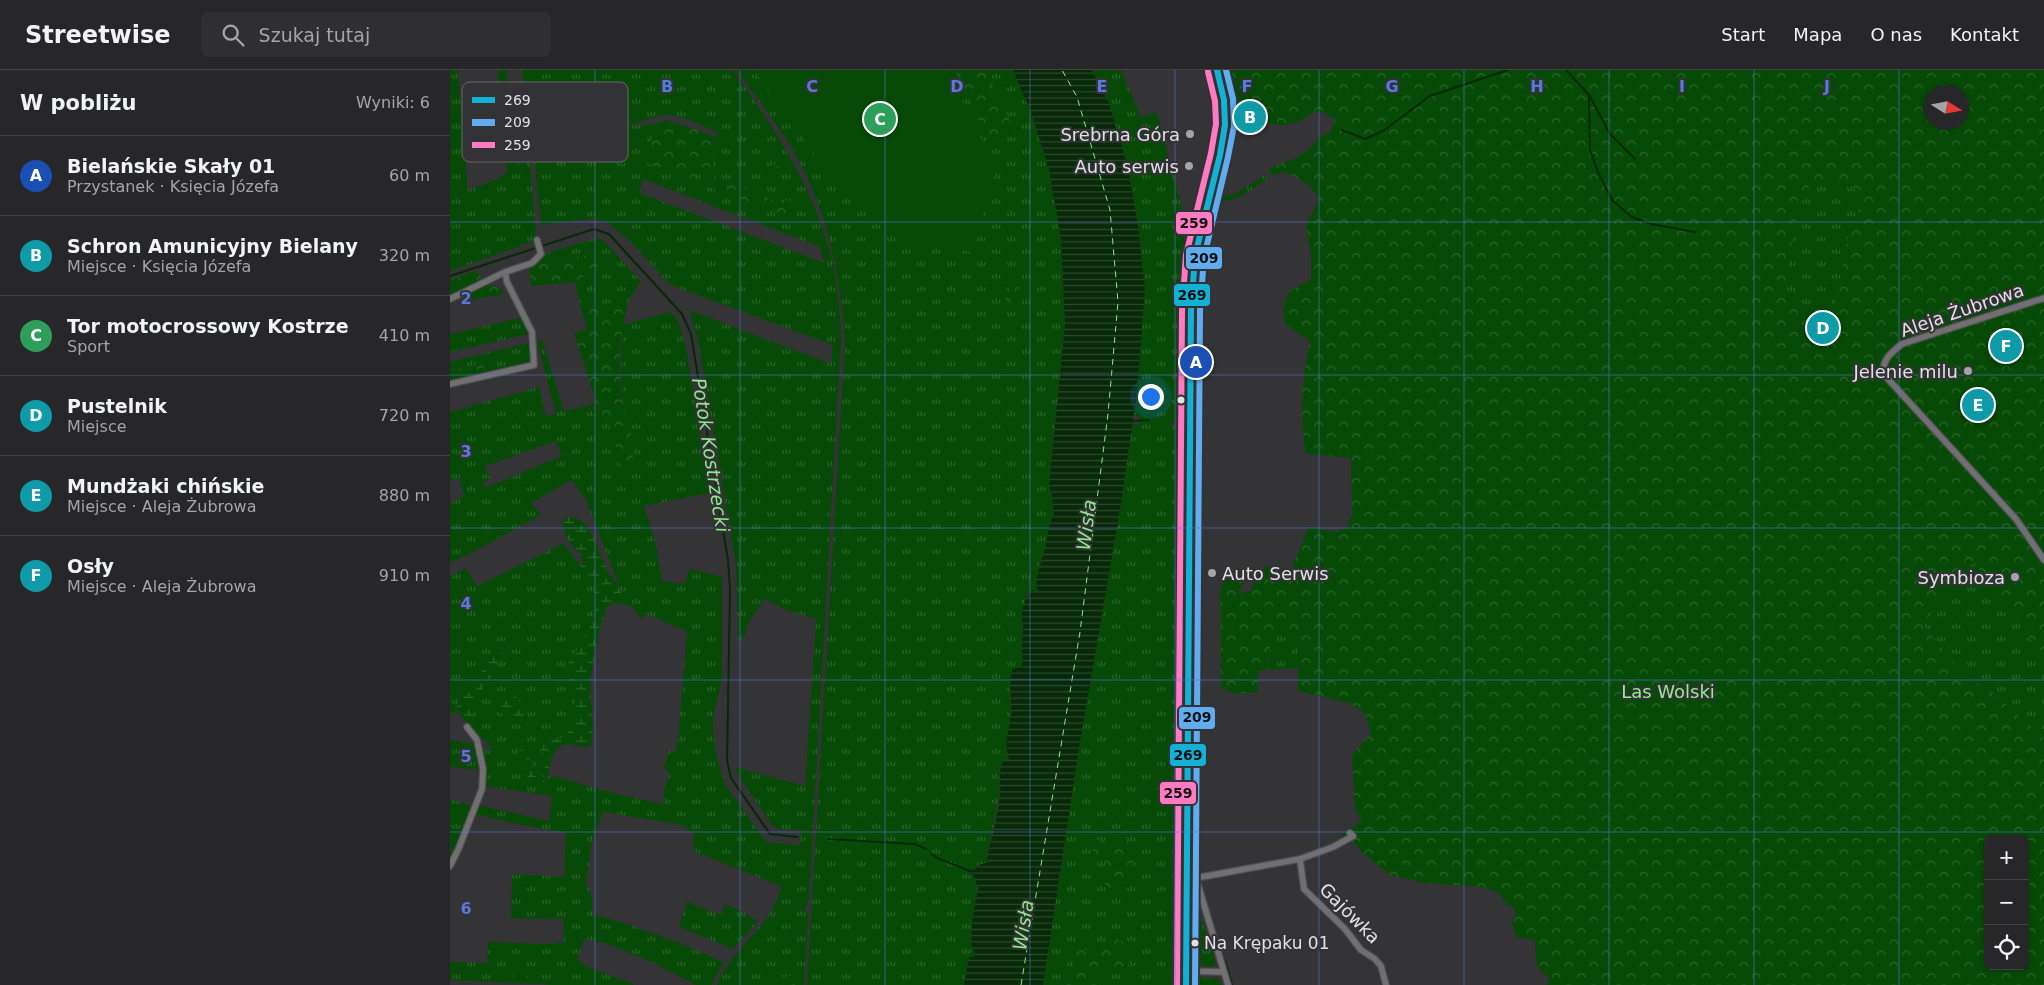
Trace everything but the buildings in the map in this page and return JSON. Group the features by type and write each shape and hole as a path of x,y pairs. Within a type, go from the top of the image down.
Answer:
{"main road":[{"path":"1186,985 1191,311 1195,256 1220,155 1225,125 1224,100 1216,70"}],"street":[{"path":"450,299 504,272 532,263 541,254 537,240"},
{"path":"450,384 534,365 532,332 507,282 504,272"},
{"name":"Aleja Żubrowa","path":"2044,298 1902,344 1886,358 1883,373 2016,518 2044,560"},
{"path":"450,866 482,789 482,769 477,740 469,729"},
{"path":"1228,985 1196,878 1300,859 1333,847 1352,836 1350,833"},
{"name":"Gajówka","path":"1300,859 1304,889 1345,929 1361,950 1375,959 1381,966 1386,985"},
{"path":"1186,971 1224,972"}],"green space":[{"path":"450,70 458,70 462,118 462,162 466,162 468,190 500,178 507,172 506,162 516,162 516,167 522,162 530,162 536,233 532,242 450,271"},
{"path":"498,70 507,70 508,82 497,82"},
{"path":"522,70 733,70 791,159 814,205 823,230 835,278 841,340 809,899 804,911 808,913 808,920 804,985 795,985 795,976 772,979 772,985 717,985 732,959 771,912 781,886 693,851 694,834 682,825 603,812 592,841 586,884 592,896 592,914 658,935 723,962 712,985 696,985 656,964 605,943 584,939 577,960 586,966 635,985 550,985 542,984 540,979 513,973 512,983 450,980 450,962 487,963 488,942 548,944 564,942 563,919 511,918 512,874 564,877 566,833 475,814 478,805 549,821 552,796 484,786 482,751 492,748 471,727 483,687 492,669 504,652 501,648 486,665 476,684 461,688 456,710 452,714 450,713 450,576 466,568 477,586 564,543 588,578 595,592 596,607 593,621 568,665 575,693 572,724 565,736 560,739 541,738 547,757 543,777 537,778 534,775 532,763 517,751 526,769 529,782 546,781 550,775 616,794 664,804 664,792 669,772 664,768 669,750 675,752 678,741 687,631 645,614 642,620 632,607 621,603 621,591 587,502 572,480 531,503 541,515 450,563 450,504 464,496 459,478 450,481 450,412 539,387 546,416 556,414 537,341 542,340 564,411 588,405 589,410 607,417 623,470 633,469 631,460 634,447 625,417 621,381 622,325 670,312 677,319 685,342 711,493 644,506 656,545 662,581 685,584 690,569 722,577 722,680 713,725 716,754 725,784 766,842 800,845 801,830 777,829 773,826 739,777 735,767 805,786 816,619 789,611 765,599 750,620 744,637 738,641 736,565 698,341 689,310 831,364 833,345 670,285 629,240 605,221 587,219 541,225 534,162 628,162 628,126 653,124 651,148 647,163 713,167 718,133 684,118 669,115 662,115 628,125 628,82 523,82","holes":["715,176 782,204 709,186","643,179 820,247 824,263 639,193","556,441 562,456 493,485 483,487 483,482 491,479 485,466"]},
{"path":"737,70 954,70 965,90 997,91 983,70 1013,70 1032,115 1049,170 1061,239 1065,324 1049,485 1054,514 1050,523 1037,577 1036,586 1039,592 1029,592 1022,613 1023,663 1010,684 1011,713 1006,752 1009,759 999,775 1000,791 987,858 989,862 979,865 974,870 969,870 968,872 974,876 978,888 972,922 971,944 975,954 974,957 969,957 964,985 807,985 845,340 840,294 832,250 811,186 787,140"},
{"path":"754,70 947,70 996,168 972,252 926,246 890,224 826,170"},
{"path":"954,70 983,70 997,91 1016,136 987,139"},
{"path":"1092,70 1121,70 1141,117 1157,112 1180,201 1184,228 1182,409 1180,423 1171,423 1171,426 1176,427 1176,433 1180,433 1178,802 1182,831 1178,985 1101,985 1097,980 1106,971 1112,969 1124,970 1106,935 1104,948 1078,951 1068,976 1062,985 1043,985 1080,742 1133,424 1139,425 1139,416 1134,416 1145,288 1138,225 1128,168 1109,103","holes":["1095,839 1112,845 1121,839 1129,880 1113,893 1105,883 1108,865"]},
{"name":"Las Wolski","path":"1224,70 2044,70 2044,654 2032,641 2021,623 2003,605 1975,563 1967,568 1965,575 1923,625 1964,675 1995,694 2044,739 2044,985 1546,985 1550,977 1541,971 1538,966 1535,940 1516,937 1512,923 1516,913 1512,906 1506,904 1499,893 1479,887 1425,883 1390,875 1365,855 1352,840 1344,842 1342,834 1357,825 1362,816 1355,813 1352,755 1371,733 1364,712 1349,703 1298,691 1298,648 1285,638 1283,634 1270,643 1269,670 1258,671 1258,692 1235,694 1221,688 1220,590 1229,568 1248,574 1238,594 1251,591 1254,581 1266,565 1289,574 1309,527 1335,532 1347,528 1352,515 1351,458 1306,454 1302,398 1310,341 1285,324 1283,309 1289,291 1311,280 1311,254 1306,226 1319,199 1309,186 1299,179 1284,171 1273,176 1269,169 1298,157 1311,148 1319,137 1330,132 1335,121 1326,113 1315,111 1303,120 1288,125 1263,124 1258,122 1245,108 1231,98","holes":["1830,178 1846,183 1861,194 1862,202 1850,228 1836,300 1830,310 1788,306 1784,298 1792,238 1800,208 1812,184 1818,180"]},
{"path":"667,120 717,137 713,168 699,167 694,179 647,163 651,148 653,124"},
{"path":"775,164 783,171 782,176 763,173 762,168"},
{"path":"1264,175 1268,178 1244,194 1231,200 1216,201 1217,198 1237,193"},
{"path":"714,176 782,204 789,198 795,202 789,218 709,187"},
{"path":"1830,178 1846,183 1861,194 1862,202 1850,228 1836,300 1830,310 1788,306 1784,298 1792,238 1800,208 1813,182"},
{"path":"598,238 603,240 641,281 629,299 581,309 575,282 598,267 591,255 541,261 543,254"},
{"path":"591,255 598,267 575,282 531,286 529,270 541,261"},
{"path":"477,271 482,280 450,295 450,279"},
{"path":"1012,284 1020,288 1026,299 1012,308 1005,298"},
{"path":"483,285 490,285 503,290 503,294 473,300 470,292"},
{"path":"629,299 621,343 620,372 625,417 634,447 633,470 623,470 607,418 598,420 588,405 596,402 574,333 587,329 581,309"},
{"path":"524,317 528,334 450,352 450,334"},
{"path":"529,343 530,361 526,363 486,372 482,363 450,371 450,362"},
{"path":"482,363 486,372 450,380 450,371"},
{"path":"1182,433 1185,434 1183,742 1180,740"},
{"path":"569,517 584,523 594,538 608,572 620,588 621,603 612,603 607,608 601,623 590,685 593,724 591,745 589,747 564,744 556,751 552,758 549,774 544,782 532,786 517,751 524,749 532,763 534,775 537,778 543,777 547,757 536,746 540,738 560,739 569,731 574,716 575,700 574,687 568,672 568,666 590,626 596,608 594,589 581,570 582,554 571,545 563,526 562,521"},
{"path":"1975,563 2003,605 2021,623 2032,641 2044,654 2044,739 1995,694 1964,675 1923,625 1965,575 1967,568"},
{"path":"1283,633 1285,638 1298,648 1298,668 1270,670 1270,643"},
{"path":"502,648 504,652 487,678 479,697 471,727 456,710 461,688 476,683 486,665"},
{"path":"504,692 513,693 527,711 529,722 525,726 511,723 500,712"},
{"path":"450,740 477,745 481,770 450,767"},
{"path":"1181,747 1184,747 1182,817 1179,800"},
{"path":"450,799 473,807 459,843 450,858"},
{"path":"1095,839 1112,845 1121,839 1128,839 1130,843 1133,854 1133,871 1128,882 1113,894 1107,890 1105,883 1108,865 1092,849"},
{"path":"1194,891 1201,921 1203,922 1215,960 1213,967 1201,965 1196,956"},
{"path":"687,902 721,915 725,904 745,913 758,922 733,949 679,927"},
{"path":"1106,934 1124,943 1121,950 1129,964 1124,970 1112,969 1106,971 1097,979 1101,985 1062,985 1068,976 1078,951 1104,948"},
{"path":"513,973 541,979 542,984 512,983"},
{"path":"796,975 795,985 772,985 772,979"},
{"path":"1199,977 1218,979 1222,985 1194,985 1195,980"}],"water":[{"name":"Wisła","path":"1013,70 1092,70 1109,103 1128,168 1138,225 1145,288 1137,394 1120,510 1080,742 1043,985 964,985 969,957 974,957 975,954 971,944 972,922 978,888 974,876 968,872 969,870 974,870 979,865 989,862 987,858 999,799 1001,768 1004,760 1008,761 1009,759 1007,742 1011,712 1010,685 1013,669 1021,667 1023,663 1022,613 1024,603 1032,590 1039,592 1036,586 1037,577 1050,523 1054,514 1049,485 1065,324 1061,239 1049,170 1032,115"}],"waterway":[{"path":"1342,130 1365,139 1383,131 1430,96 1508,70"},
{"path":"1566,70 1589,95 1610,134 1635,159"},
{"path":"1589,95 1590,150 1598,172 1612,200 1632,217 1651,224 1695,232"},
{"name":"Potok Kostrzecki","path":"450,276 594,229 609,234 682,314 691,334 728,560 730,589 727,761 731,778 770,834 798,837"},
{"path":"1131,421 1149,420"},
{"path":"1183,434 1184,513"},
{"name":"Potok Kostrzecki","path":"828,839 915,844 926,849"},
{"name":"Potok Kostrzecki","path":"932,854 937,858 970,871"},
{"path":"1225,960 1232,985"}],"ferry route":[{"path":"1021,985 1080,632 1108,414 1118,302 1110,210 1077,97 1062,70"}],"transit line":[{"name":"269","path":"1186,985 1191,311 1195,256 1220,155 1225,125 1224,100 1217,70"},
{"name":"209","path":"1195,985 1200,311 1204,257 1234,126 1233,99 1226,70"},
{"name":"259","path":"1177,985 1182,311 1186,255 1211,153 1216,124 1215,101 1208,72"}],"place":[{"name":"Schron Amunicyjny Bielany","path":"1250,117"},
{"name":"Tor motocrossowy Kostrze","path":"880,119"},
{"name":"Srebrna Góra","path":"1190,134"},
{"name":"Auto serwis","path":"1189,166"},
{"name":"Pustelnik","path":"1823,328"},
{"name":"Osły","path":"2006,346"},
{"name":"Bielańskie Skały 01","path":"1196,362"},
{"name":"Jelenie milu","path":"1968,371"},
{"name":"Mundżaki chińskie","path":"1978,405"},
{"name":"Auto Serwis","path":"1212,573"},
{"name":"Symbioza","path":"2015,577"},
{"name":"Na Krępaku 01","path":"1195,943"}]}
